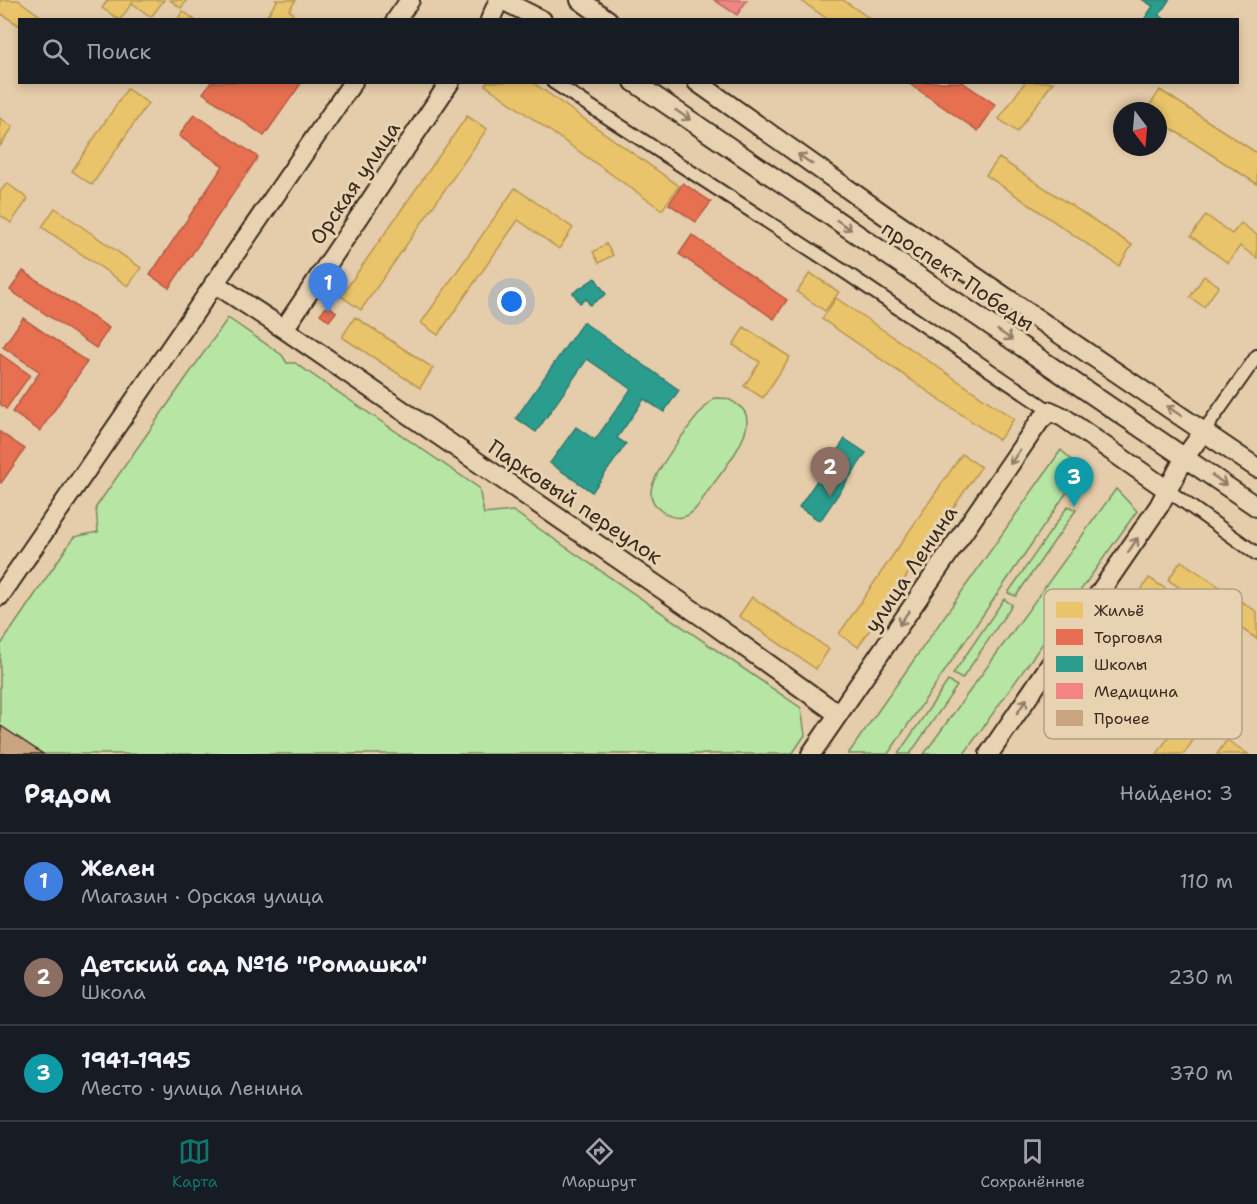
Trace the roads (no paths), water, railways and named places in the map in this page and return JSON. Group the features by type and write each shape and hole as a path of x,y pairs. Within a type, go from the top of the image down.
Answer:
{"main road":[{"path":"397,18 410,0"},
{"path":"491,18 501,0 538,18"},
{"path":"580,0 605,18"},
{"path":"0,596 352,84"},
{"name":"Орская улица","path":"284,329 449,84"},
{"name":"проспект Победы","path":"637,84 1257,507"},
{"name":"проспект Победы","path":"700,84 886,216 1257,468"},
{"path":"214,283 284,329"},
{"name":"Парковый переулок","path":"284,329 710,622 838,714"},
{"path":"1050,411 1063,417 1166,489"},
{"name":"улица Ленина","path":"811,754 1039,422 1050,411"},
{"path":"1102,589 1159,506 1166,489 1203,431"},
{"path":"989,754 1044,674"}],"street":[{"path":"556,84 838,268 1050,411"},
{"path":"1203,431 1257,357"},
{"path":"1166,489 1257,554"}],"place":[{"name":"Желен","path":"328,313"},
{"name":"Детский сад №16 \"Ромашка\"","path":"830,497"},
{"name":"1941-1945","path":"1074,507"}]}
